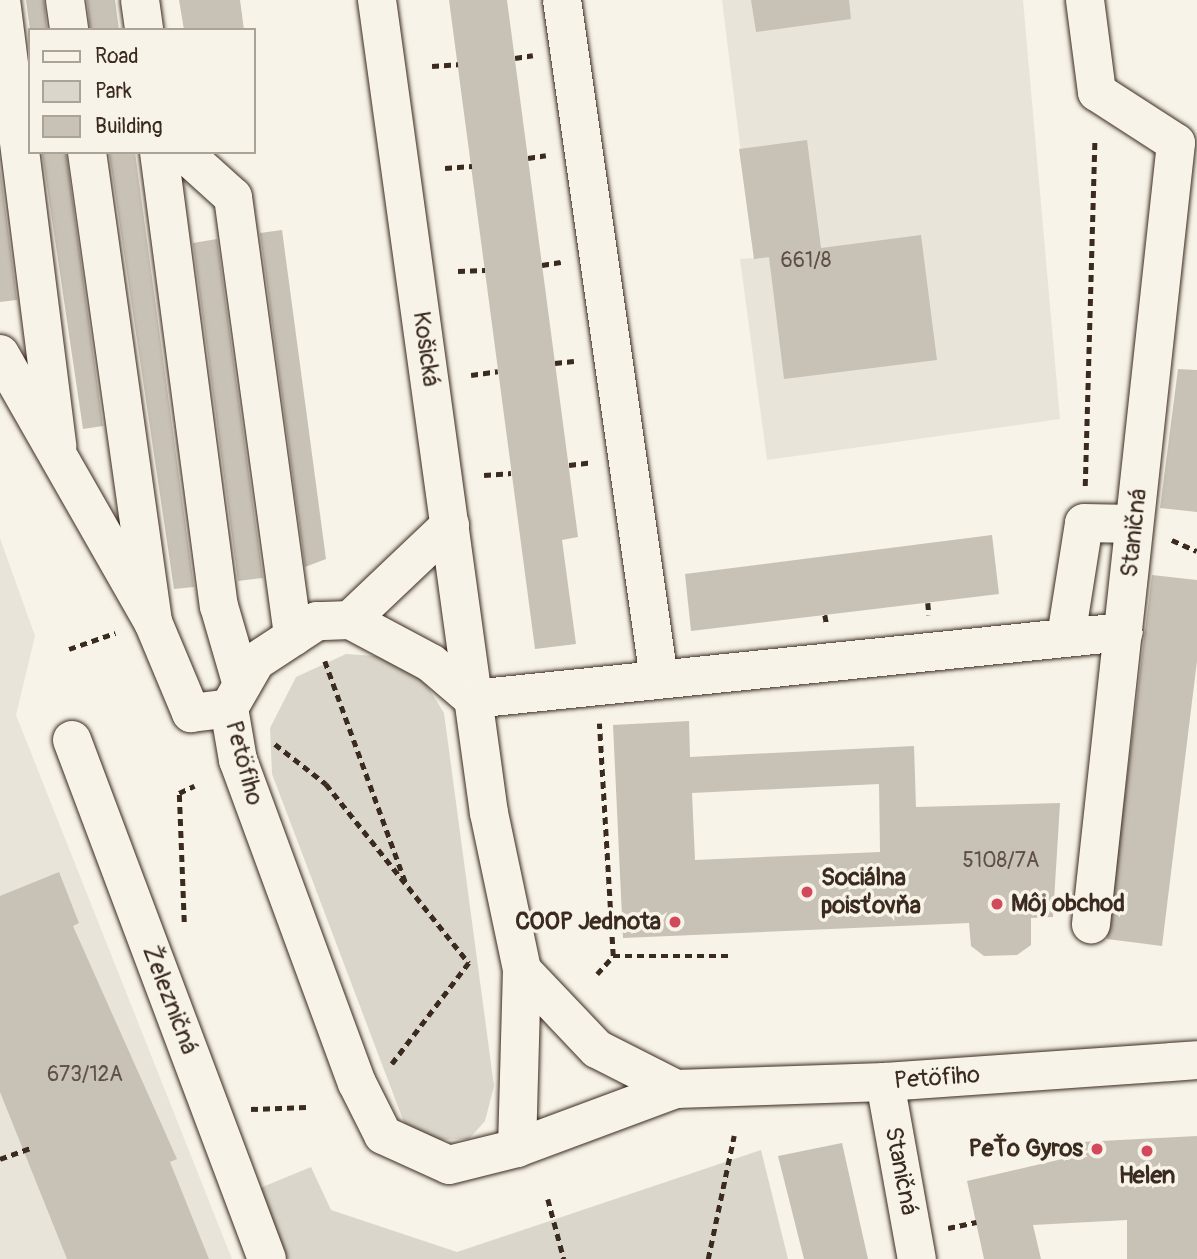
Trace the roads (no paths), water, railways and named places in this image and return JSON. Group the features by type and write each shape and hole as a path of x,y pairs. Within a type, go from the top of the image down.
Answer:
{"street":[{"path":"1,0 57,446"},
{"path":"65,0 69,28"},
{"path":"140,0 144,28"},
{"name":"Košická","path":"377,0 473,699"},
{"path":"562,0 659,679"},
{"name":"Staničná","path":"1085,0 1097,92 1175,143 1091,924"},
{"path":"87,154 136,627"},
{"path":"0,354 57,446 136,627 191,713 236,696 209,544 159,154"},
{"path":"185,154 233,197 293,637"},
{"path":"1066,636 1084,523 1134,524"},
{"path":"450,525 350,620 431,663 473,699 523,970 517,1148"},
{"name":"Petöfiho","path":"350,620 317,621 257,661 236,696 238,760 357,1083 383,1135 450,1165 517,1148 676,1089 885,1082 1197,1060"},
{"path":"473,699 1124,632"},
{"name":"Železničná","path":"72,740 267,1259"},
{"name":"Petöfiho","path":"523,970 597,1049 676,1089"},
{"name":"Staničná","path":"885,1082 918,1259"}],"place":[{"name":"Sociálna poisťovňa","path":"807,892"},
{"name":"Môj obchod","path":"997,904"},
{"name":"COOP Jednota","path":"675,922"},
{"name":"PeŤo Gyros","path":"1097,1149"},
{"name":"Helen","path":"1147,1151"}]}
